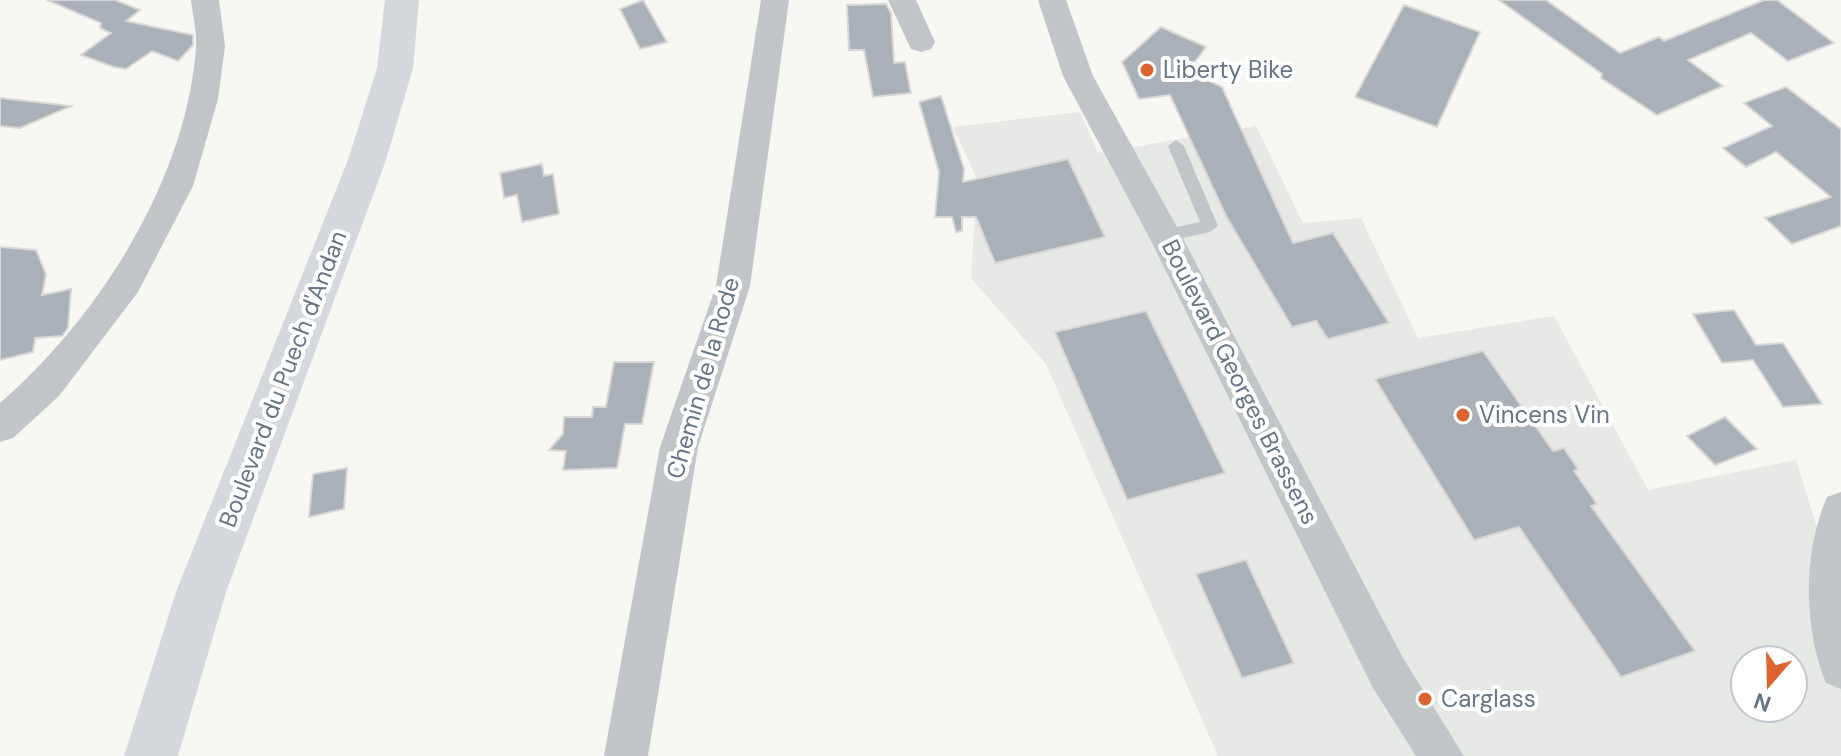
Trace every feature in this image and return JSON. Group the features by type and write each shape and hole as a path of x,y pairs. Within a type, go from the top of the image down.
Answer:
{"main road":[{"name":"Boulevard du Puech d'Andan","path":"151,756 201,592 367,160 395,68 402,0"}],"street":[{"path":"0,426 46,385 126,282 177,186 205,86 211,46 205,0"},
{"name":"Chemin de la Rode","path":"626,756 679,447 733,286 769,22 775,0"},
{"path":"902,0 921,42"},
{"name":"Boulevard Georges Brassens","path":"1052,0 1078,76 1165,236 1388,673 1442,756"},
{"path":"1841,510 1831,629 1841,668"}],"lane":[{"path":"1165,236 1210,226 1176,146"}],"shaded area":[{"path":"1080,112 1098,153 1256,126 1303,223 1361,218 1418,338 1554,316 1648,490 1796,460 1841,605 1841,756 1218,756 1046,364 971,278 977,179 953,127"}],"building":[{"path":"47,0 115,0 140,10 126,21 193,35 193,45 178,61 152,51 126,69 114,67 81,55 111,33 100,28 101,23"},
{"path":"643,0 667,42 640,49 620,9"},
{"path":"1499,0 1546,0 1620,53 1659,37 1664,41 1764,0 1777,0 1834,43 1788,61 1751,33 1688,60 1723,86 1657,115 1601,78 1602,74"},
{"path":"886,4 891,13 894,63 905,62 911,93 873,97 864,50 849,50 847,5"},
{"path":"1404,5 1480,32 1437,127 1355,97"},
{"path":"1161,27 1206,47 1188,71 1222,87 1293,243 1333,233 1389,323 1328,339 1316,321 1292,327 1226,216 1170,95 1139,99 1122,62"},
{"path":"1786,87 1841,129 1841,226 1792,244 1765,218 1831,197 1776,152 1746,167 1723,148 1772,126 1744,103"},
{"path":"941,96 964,169 963,182 1068,159 1105,237 995,263 976,217 962,217 962,231 956,232 952,217 935,217 939,172 919,102"},
{"path":"0,98 71,106 20,128 0,126"},
{"path":"542,164 544,176 553,174 559,214 522,222 517,195 504,198 500,173"},
{"path":"0,247 36,250 46,274 42,295 71,289 68,328 62,336 35,338 33,352 0,360"},
{"path":"1734,310 1756,345 1783,343 1822,404 1783,407 1753,360 1722,363 1693,314"},
{"path":"1146,311 1225,473 1127,500 1055,332"},
{"name":"Vincens Vin","path":"1483,351 1553,451 1564,448 1578,469 1574,471 1597,504 1591,506 1695,651 1621,677 1519,527 1474,540 1375,379"},
{"path":"614,362 654,362 642,424 625,424 617,468 563,470 566,451 549,450 563,434 564,417 592,417 593,407 606,407"},
{"path":"1725,417 1757,449 1715,465 1687,436"},
{"path":"347,468 344,509 309,517 313,474"},
{"path":"1246,560 1294,663 1242,678 1196,574"}],"place":[{"name":"Liberty Bike","path":"1147,70"},
{"name":"Vincens Vin","path":"1463,415"},
{"name":"Carglass","path":"1425,699"}]}
